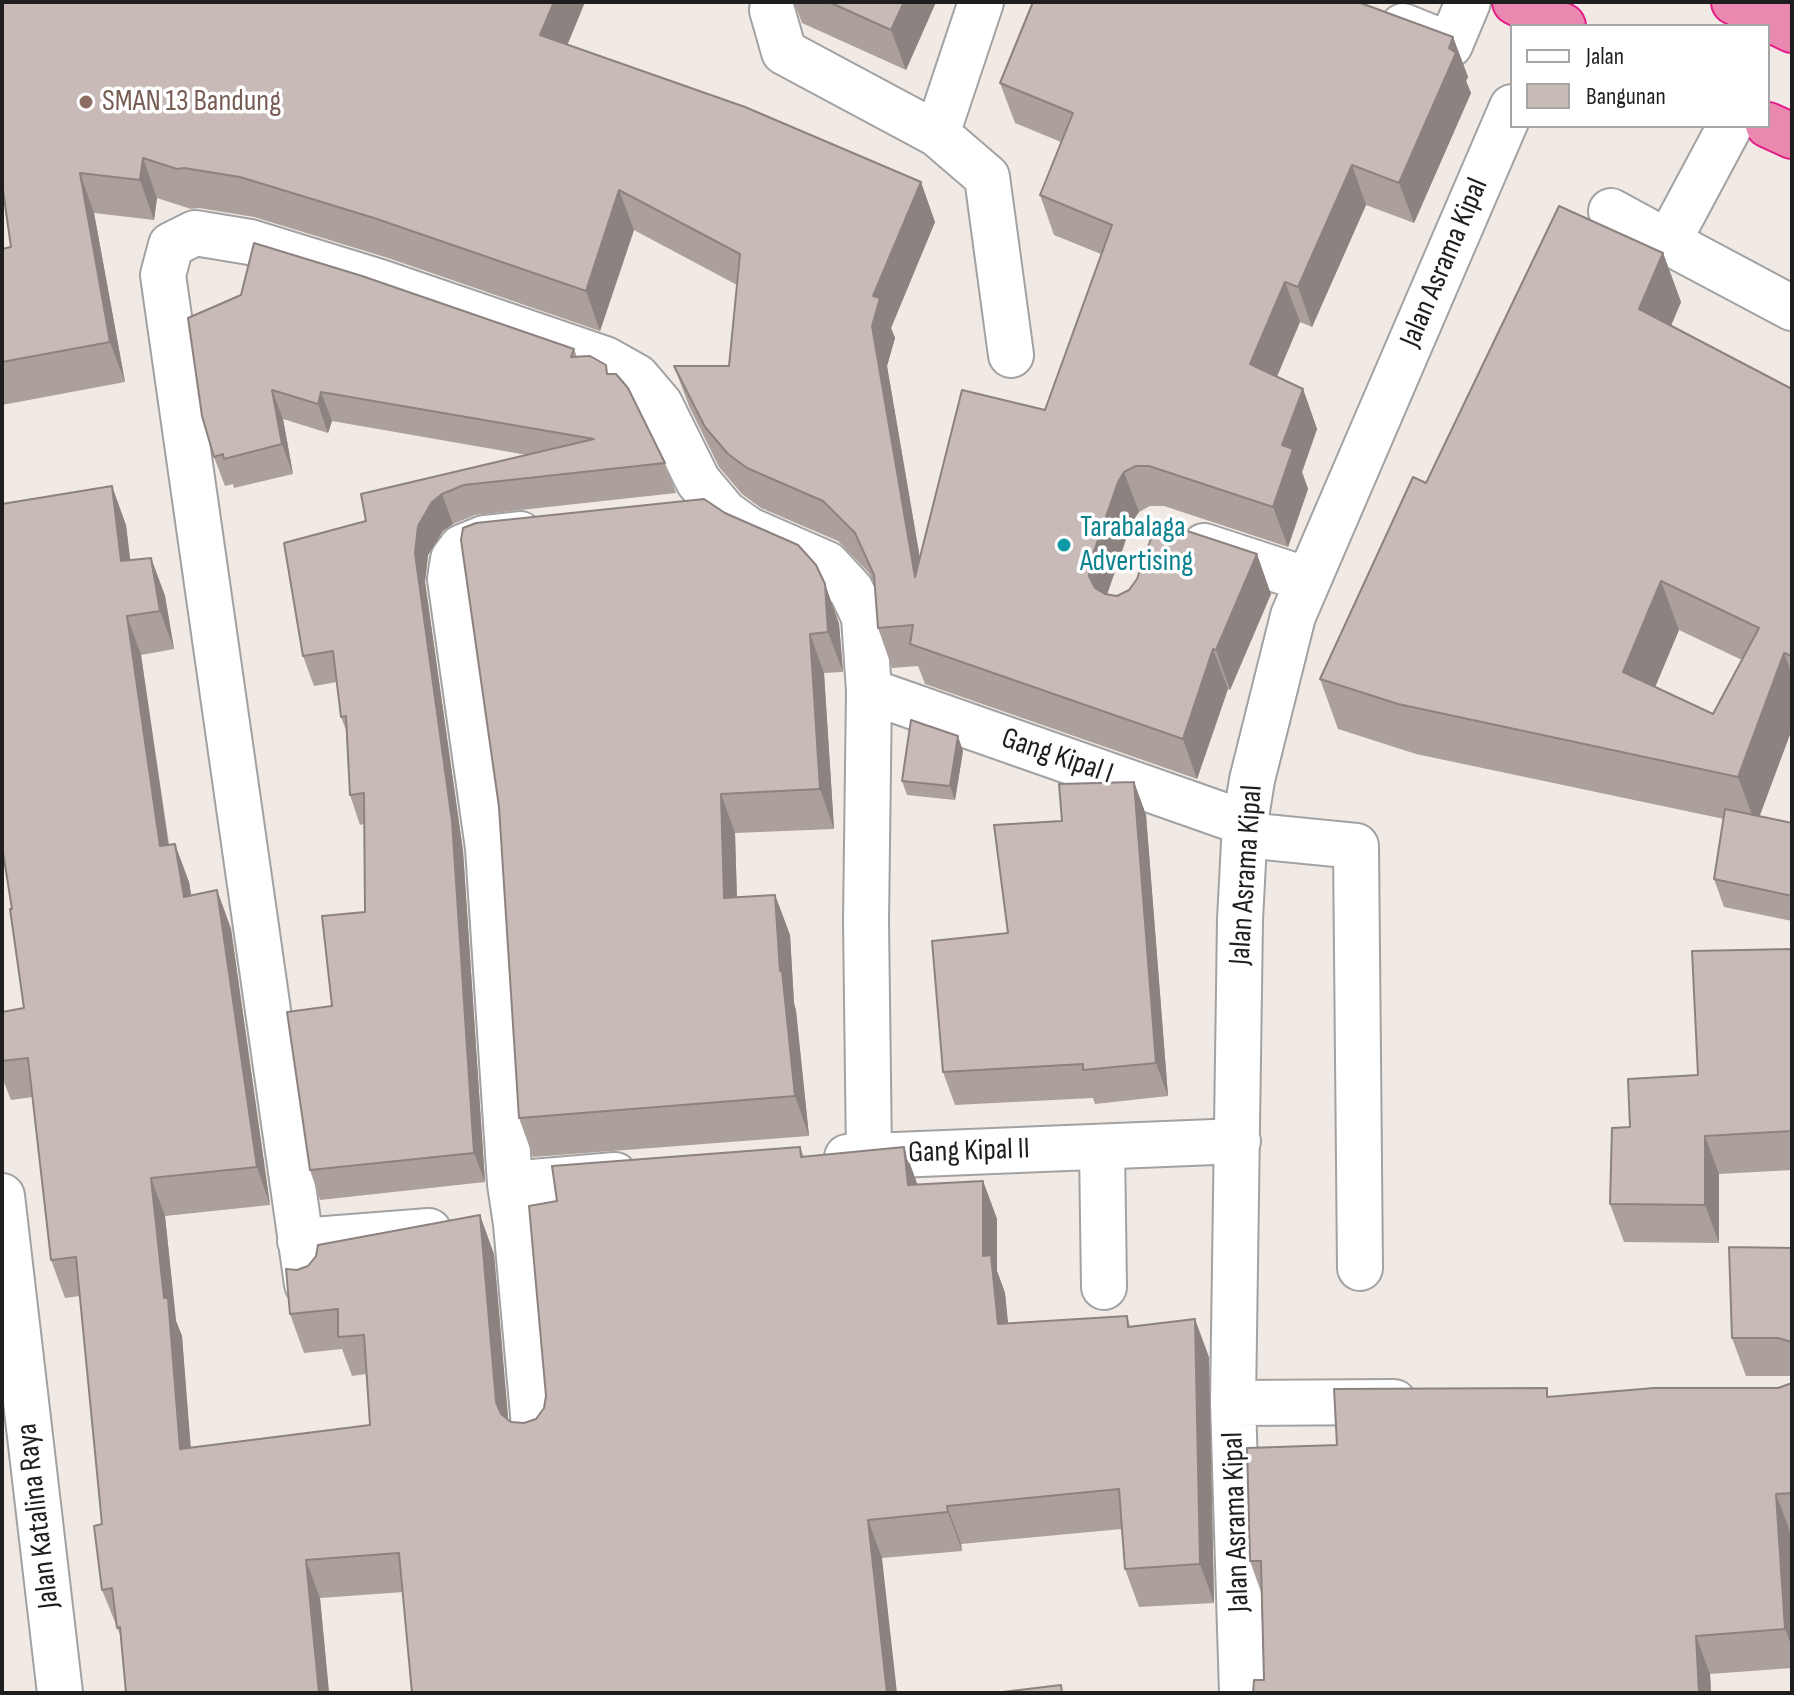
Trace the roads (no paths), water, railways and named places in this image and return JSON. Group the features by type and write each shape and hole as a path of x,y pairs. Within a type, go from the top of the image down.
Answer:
{"highway":[{"path":"1734,2 1792,30"},
{"path":"1770,126 1792,136"}],"street":[{"path":"937,134 981,2"},
{"path":"1386,18 1450,45 1468,2"},
{"path":"772,10 784,52 937,134 987,177 1011,355"},
{"name":"Jalan Asrama Kipal","path":"1242,1693 1233,1403 1240,920 1245,829 1252,780 1293,616 1510,112"},
{"path":"1668,242 1729,128"},
{"path":"1611,211 1792,308"},
{"path":"307,1284 163,275 171,245 195,233 250,242 380,282 605,359 637,377 660,404 698,481 725,513 749,530 827,564 851,590 864,617 869,691 866,921 869,1156"},
{"path":"679,517 725,513"},
{"path":"535,1437 513,1204 488,848 450,579 453,559 462,547 484,538 559,530"},
{"path":"1170,535 1308,580"},
{"name":"Gang Kipal I","path":"869,691 1245,829 1356,846 1360,1268"},
{"name":"Gang Kipal II","path":"807,1161 1238,1141"},
{"path":"1102,1148 1104,1287"},
{"path":"300,1241 513,1204 651,1173"},
{"name":"Jalan Katalina Raya","path":"2,1196 60,1693"},
{"path":"1233,1403 1441,1402"}],"place":[{"name":"SMAN 13 Bandung","path":"86,102"},
{"name":"Tarabalaga Advertising","path":"1064,545"}]}
